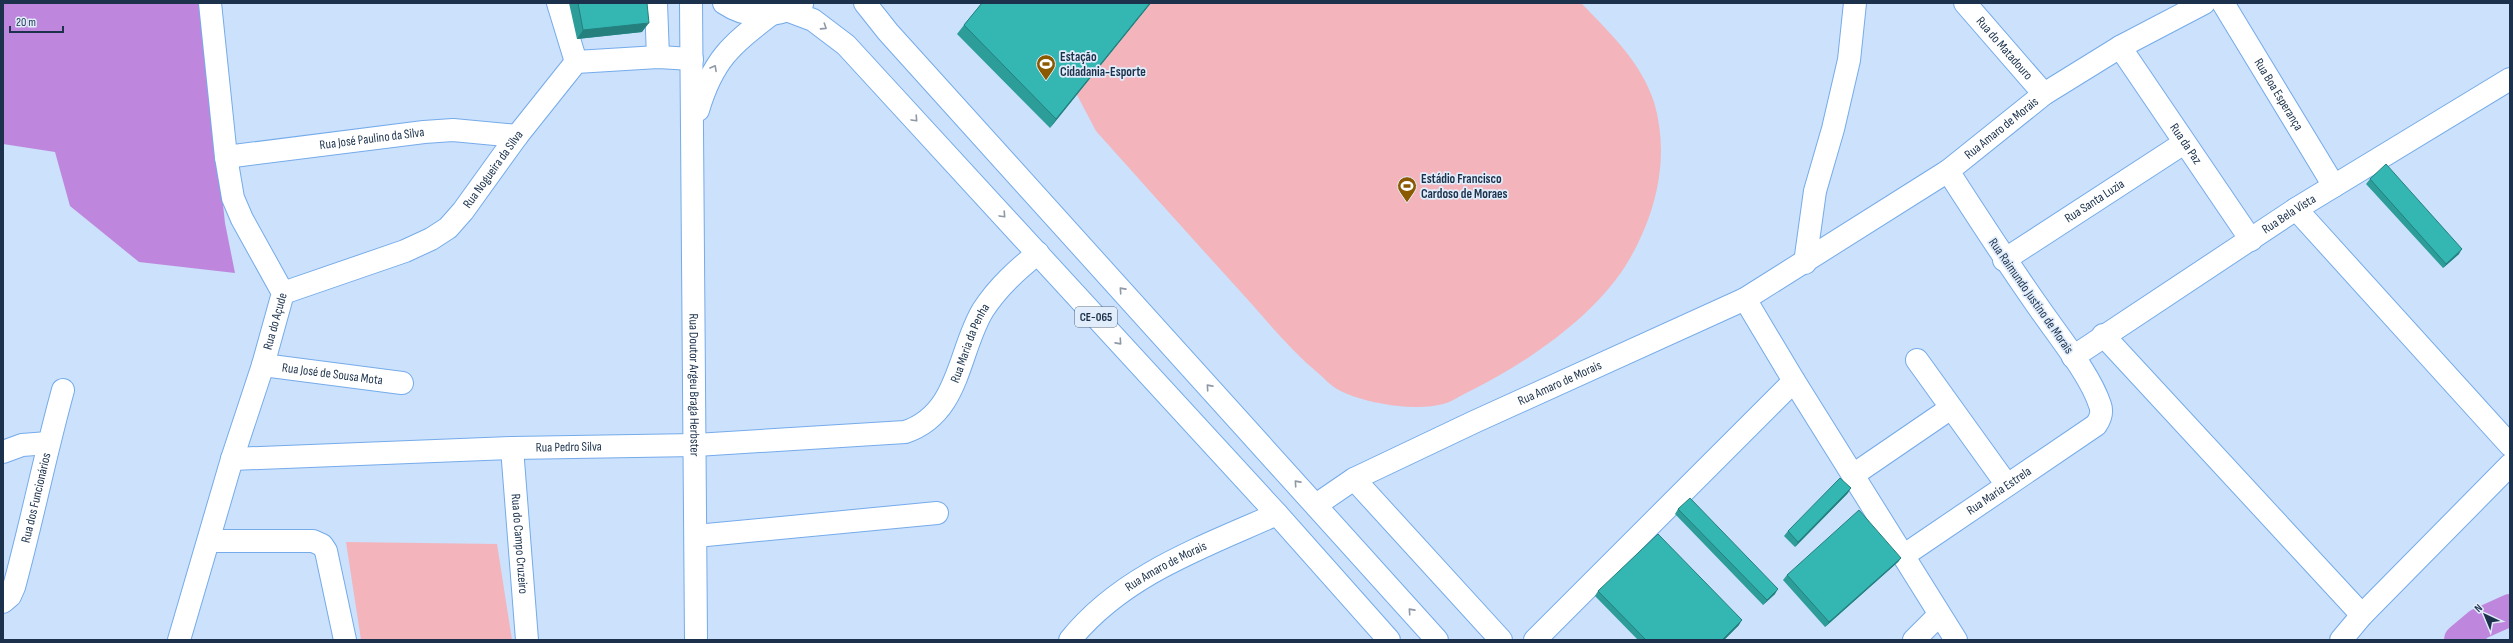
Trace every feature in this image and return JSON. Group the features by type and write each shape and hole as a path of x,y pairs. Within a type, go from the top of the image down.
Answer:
{"street":[{"name":"Rua do Açude","path":"178,640 209,541 232,458 263,365 283,293 242,219 233,198 226,157 210,3"},
{"path":"558,3 576,62 658,57 692,58"},
{"path":"656,3 658,57"},
{"name":"Rua Doutor Argeu Braga Herbster","path":"692,3 696,445 696,640"},
{"name":"CE-065","path":"724,3 747,14 787,10 813,20 846,45 1277,514 1389,640"},
{"name":"CE-065","path":"865,3 888,32 1438,640"},
{"path":"1805,263 1815,191 1833,129 1849,60 1855,3"},
{"name":"Rua do Matadouro","path":"1965,3 2044,94"},
{"name":"Rua Amaro de Morais","path":"1316,505 1354,479 1481,419 1745,299 1805,263 1948,171 2044,94 2120,47 2204,3"},
{"name":"Rua Boa Esperança","path":"2223,3 2334,186"},
{"name":"Rua Doutor Argeu Braga Herbster","path":"692,130 701,98 718,62 749,31 787,10"},
{"name":"Rua da Paz","path":"2120,47 2251,240"},
{"name":"Rua Nogueira da Silva","path":"283,293 405,251 431,239 448,228 463,211 517,136 576,62"},
{"name":"Rua Bela Vista","path":"2073,357 2296,209 2510,78"},
{"name":"Rua José Paulino da Silva","path":"226,157 424,132 453,130 517,136"},
{"name":"Rua Santa Luzia","path":"2004,260 2184,143"},
{"name":"Rua Raimundo Justino de Morais","path":"1948,171 2004,260 2073,357 2101,407 2101,417 2096,425"},
{"path":"2296,209 2510,445"},
{"name":"Rua Maria da Penha","path":"905,432 918,428 928,421 943,402 961,368 982,312 1006,280 1038,253"},
{"path":"1745,299 1794,381 1956,640"},
{"path":"2103,336 2362,615"},
{"path":"1917,360 2007,485"},
{"name":"Rua José de Sousa Mota","path":"263,365 402,383"},
{"path":"1535,640 1794,381"},
{"name":"Rua dos Funcionários","path":"3,602 10,596 14,587 38,497 48,442 63,390"},
{"path":"1853,475 1951,408"},
{"name":"Rua Maria Estrela","path":"1903,556 2096,425"},
{"name":"Rua Pedro Silva","path":"232,458 512,448 696,445 905,432"},
{"path":"3,452 22,445 48,442"},
{"name":"Rua do Campo Cruzeiro","path":"512,448 527,640"},
{"path":"2341,640 2362,615 2510,465"},
{"path":"1354,479 1501,640"},
{"path":"696,536 937,513"},
{"name":"Rua Amaro de Morais","path":"1070,640 1102,607 1139,579 1178,559 1277,514"},
{"path":"209,541 313,541 322,545 326,551 345,640"},
{"path":"1914,640 1939,615"}],"shaded area":[{"path":"3,3 201,3 225,223 235,273 139,262 70,206 55,152 3,144"},
{"name":"Estádio Francisco Cardoso de Moraes","path":"1073,3 1581,3 1624,49 1633,61 1648,87 1654,102 1659,122 1661,163 1658,183 1647,223 1629,260 1599,300 1559,336 1537,352 1492,380 1450,402 1432,406 1418,407 1389,405 1347,394 1332,386 1308,365 1096,131 1077,95 1069,57"},
{"path":"346,542 497,544 512,640 361,640"}],"building":[{"path":"578,3 647,3 649,23 583,30"},
{"name":"Estação Cidadania-Esporte","path":"982,3 1150,3 1056,119 964,25"},
{"path":"2386,164 2462,249 2446,264 2370,179"},
{"path":"1840,478 1851,488 1798,542 1788,531"},
{"path":"1690,498 1778,589 1767,600 1678,509"},
{"path":"1859,510 1901,558 1829,622 1787,575"},
{"path":"1658,534 1742,620 1722,640 1646,640 1598,591"}],"waterway":[{"path":"2460,640 2479,624 2510,610"}],"place":[{"name":"Estação Cidadania-Esporte","path":"1046,81"},
{"name":"Estádio Francisco Cardoso de Moraes","path":"1407,203"}]}
